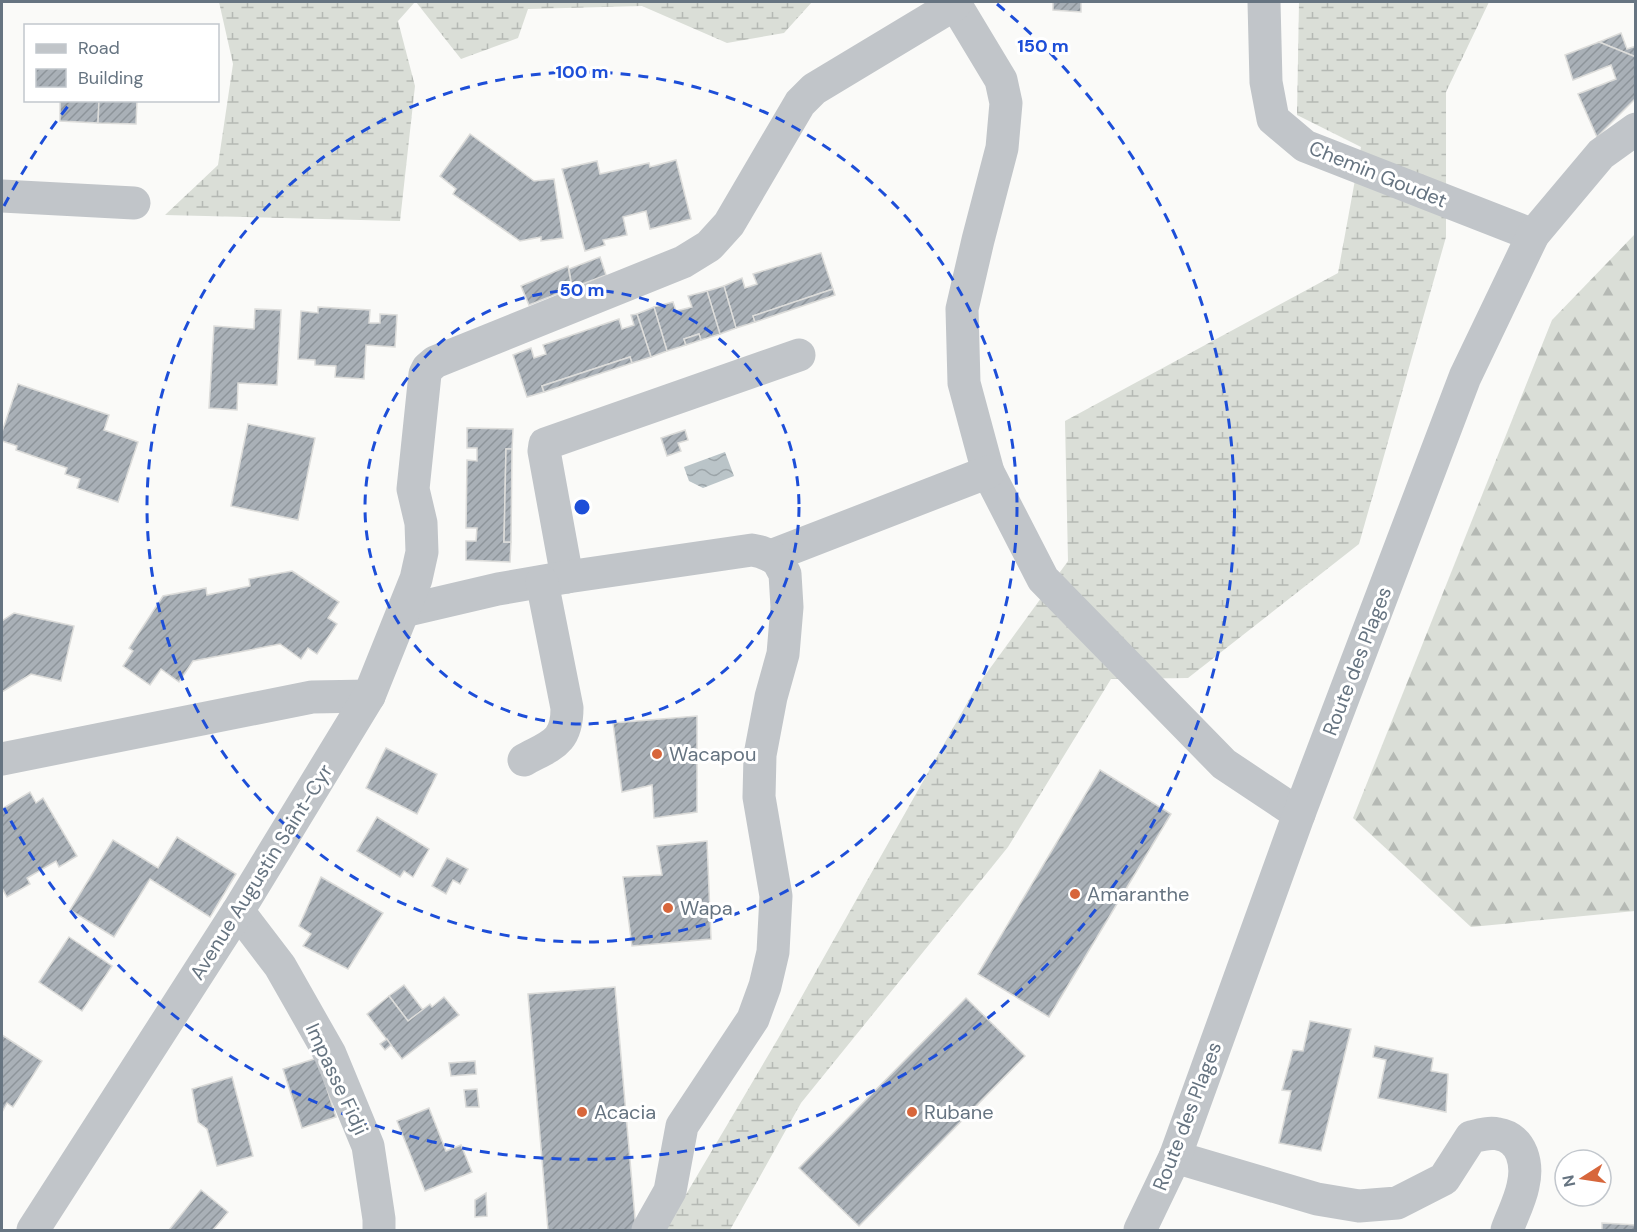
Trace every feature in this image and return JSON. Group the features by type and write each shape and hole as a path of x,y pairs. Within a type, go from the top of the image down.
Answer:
{"street":[{"name":"Chemin Goudet","path":"1264,2 1266,82 1273,119 1305,146 1533,235"},
{"path":"955,3 1001,80 1006,103 1002,148 962,309 964,383 988,472 1043,579 1224,764 1299,814"},
{"name":"Avenue Augustin Saint-Cyr","path":"33,1230 238,911 369,696 416,579 422,552 421,523 413,489 425,374 428,368 435,362 683,262 709,246 729,224 800,103 814,89 955,3"},
{"name":"Route des Plages","path":"1140,1230 1175,1157 1299,814 1465,377 1533,235 1601,154 1635,129"},
{"path":"2,196 134,203"},
{"path":"524,760 559,740 567,722 545,444 799,355"},
{"path":"771,556 988,472"},
{"path":"404,611 498,589 554,579 752,550 771,556 778,561 785,574 787,607 783,654 771,698 760,755 759,797 776,896 773,952 765,986 753,1019 682,1126 670,1191 648,1230"},
{"path":"2,759 312,698 369,696"},
{"name":"Impasse Fidji","path":"238,911 280,966 330,1054 368,1146 380,1230"},
{"path":"1175,1157 1317,1199 1359,1206 1397,1203 1444,1179 1471,1137 1498,1133 1514,1140 1524,1155 1523,1187 1507,1230"}],"green space":[{"path":"219,2 415,2 398,21 415,86 400,221 165,215 218,165 233,64"},
{"path":"416,2 812,2 784,33 727,43 642,6 528,9 518,38 461,59"},
{"path":"1299,2 1489,2 1446,92 1446,237 1359,544 1188,678 1111,679 1008,847 801,1103 730,1230 665,1230 779,1037 975,689 1068,561 1065,421 1338,273 1361,147 1297,115"},
{"path":"1635,234 1635,911 1471,927 1353,818 1552,320"}],"water":[{"path":"725,452 734,476 703,488 689,481 684,467"}],"building":[{"path":"1053,2 1081,2 1081,12 1053,10"},
{"path":"1621,33 1627,49 1636,46 1636,57 1599,42"},
{"path":"1599,42 1636,57 1636,98 1597,137 1578,94 1616,79 1611,65 1573,80 1565,55"},
{"path":"60,102 99,102 98,123 60,121"},
{"path":"99,102 137,102 136,124 98,123"},
{"path":"470,134 534,181 554,179 563,238 541,241 541,237 520,241 453,194 456,189 440,176"},
{"path":"676,160 691,219 650,229 646,211 623,217 627,235 603,240 605,245 585,251 562,169 597,161 600,174 649,163 650,167"},
{"path":"821,253 833,289 753,316 755,322 736,328 724,286 742,278 745,288 757,284 753,274"},
{"path":"600,257 606,275 572,288 569,269"},
{"path":"568,266 572,288 529,305 521,286"},
{"path":"724,286 736,328 720,334 707,291"},
{"path":"833,289 835,295 755,322 753,316"},
{"path":"707,291 720,334 701,340 699,334 684,339 686,345 667,351 654,307 673,302 676,311 692,307 688,296"},
{"path":"318,307 370,310 369,323 380,323 380,314 397,315 395,347 366,345 364,379 335,377 336,366 315,365 315,360 298,359 301,311 318,313"},
{"path":"654,307 667,351 651,357 637,314"},
{"path":"255,309 281,310 277,385 238,383 237,410 209,408 214,326 254,329"},
{"path":"637,314 651,357 632,363 630,357 542,386 544,392 527,397 513,355 531,348 534,358 546,354 543,345 619,319 622,329 634,325 631,315"},
{"path":"699,334 701,340 686,345 684,339"},
{"path":"630,357 632,363 544,392 542,386"},
{"path":"18,384 109,415 104,430 138,442 118,502 77,488 80,479 65,474 67,468 16,450 17,446 2,441 2,432"},
{"path":"248,424 315,438 298,520 231,506"},
{"path":"467,428 513,429 512,449 506,449 504,542 511,542 510,562 466,560 466,541 476,541 477,528 466,528 467,460 477,461 477,448 467,448"},
{"path":"685,430 688,440 678,443 681,451 667,456 661,438"},
{"path":"506,449 512,449 511,542 504,542"},
{"path":"292,571 339,602 328,618 337,624 317,654 308,648 301,659 280,644 193,661 179,682 161,669 150,685 123,666 133,651 129,648 163,596 206,588 207,595 250,586 249,579"},
{"path":"14,613 74,626 61,681 31,674 2,692 2,621"},
{"name":"Wacapou","path":"697,716 697,812 654,818 652,785 622,792 613,723"},
{"path":"386,748 437,774 417,814 366,788"},
{"name":"Amaranthe","path":"1100,770 1171,814 1049,1017 978,974"},
{"path":"30,792 36,803 43,798 77,856 59,867 56,861 27,878 30,884 7,897 2,888 2,809"},
{"path":"377,817 429,849 413,877 404,871 400,877 357,851"},
{"path":"177,837 236,874 210,917 150,879 114,937 70,910 113,840 158,868"},
{"name":"Wapa","path":"707,841 711,939 632,946 623,877 662,875 657,846"},
{"path":"447,858 468,869 460,884 453,880 446,894 432,886"},
{"path":"321,877 383,913 348,969 303,946 311,934 299,926"},
{"path":"69,937 112,966 82,1011 39,982"},
{"path":"404,985 423,1010 408,1021 389,996"},
{"name":"Acacia","path":"615,987 636,1230 548,1230 528,994"},
{"path":"389,996 408,1021 430,1004 432,1007 444,997 459,1015 402,1059 367,1014"},
{"name":"Rubane","path":"966,998 1025,1056 859,1226 799,1168"},
{"path":"1310,1021 1351,1029 1321,1151 1279,1143 1291,1091 1282,1090 1293,1050 1303,1051"},
{"path":"2,1035 42,1061 13,1107 7,1103 2,1112"},
{"path":"387,1039 391,1045 385,1050 380,1044"},
{"path":"1375,1046 1433,1058 1431,1071 1448,1074 1446,1112 1378,1098 1386,1060 1373,1057"},
{"path":"317,1058 336,1117 302,1128 283,1069"},
{"path":"475,1061 476,1074 451,1076 449,1063"},
{"path":"232,1077 253,1156 217,1166 207,1129 198,1122 192,1089"},
{"path":"477,1089 479,1107 466,1107 464,1090"},
{"path":"429,1108 446,1151 461,1145 472,1172 425,1191 397,1121"},
{"path":"201,1190 228,1212 213,1230 169,1230"},
{"path":"486,1193 487,1216 475,1217 475,1200"},
{"path":"1602,1223 1636,1225 1636,1230 1602,1230"}],"place":[{"name":"Wacapou","path":"657,754"},
{"name":"Amaranthe","path":"1075,894"},
{"name":"Wapa","path":"668,908"},
{"name":"Acacia","path":"582,1112"},
{"name":"Rubane","path":"912,1112"}]}
